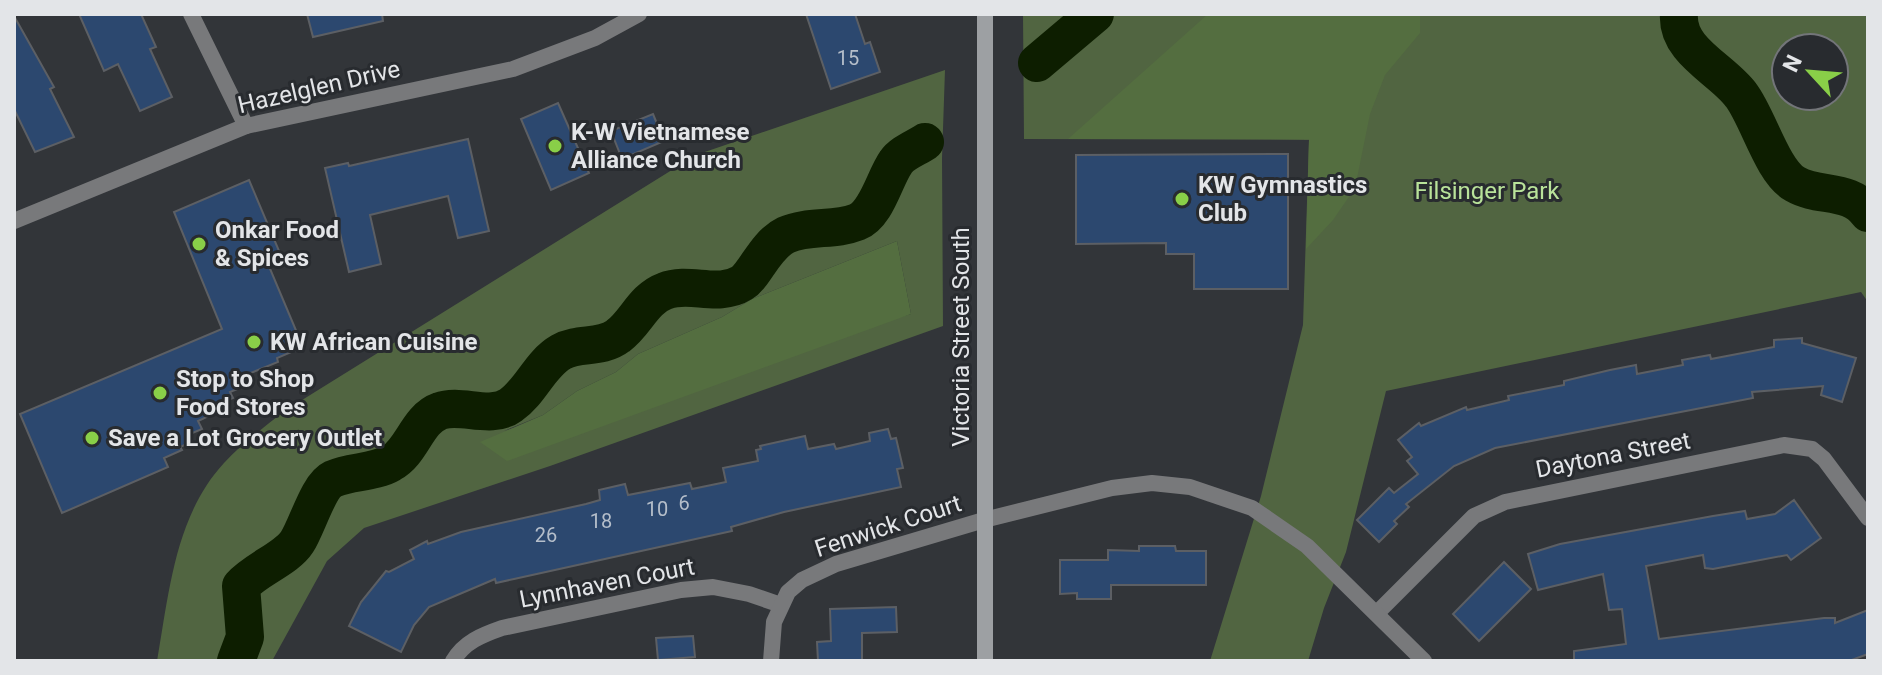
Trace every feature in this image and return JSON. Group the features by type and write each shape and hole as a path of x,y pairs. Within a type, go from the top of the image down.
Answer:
{"main road":[{"name":"Victoria Street South","path":"985,14 985,661"}],"street":[{"path":"191,14 246,126"},
{"name":"Hazelglen Drive","path":"14,221 246,126 513,69 595,38 639,14"},
{"name":"Daytona Street","path":"1377,613 1474,516 1489,507 1784,445 1812,449 1824,459 1868,518"},
{"name":"Fenwick Court","path":"771,661 770,643 788,592 802,580 836,564 984,520 1112,488 1152,483 1190,487 1252,508 1307,546 1424,661"},
{"name":"Lynnhaven Court","path":"453,661 464,647 479,636 502,628 681,590 713,587 749,594 781,605"}],"green space":[{"name":"Filsinger Park","path":"1023,14 1868,14 1868,302 1861,292 1386,391 1346,552 1308,661 1210,661 1261,496 1303,325 1309,140 1024,139"},
{"path":"1208,14 1420,14 1420,33 1385,75 1370,114 1355,188 1333,220 1306,249 1309,139 1068,139"},
{"path":"945,70 943,326 550,466 364,528 327,561 272,661 157,661 184,531 208,484 224,463 286,410 696,155","holes":["897,241 911,314 504,431 543,415 577,391 616,372 638,354 722,317 752,299"]},
{"path":"897,241 911,314 507,461 480,442 543,415 577,391 616,372 638,354 722,317 752,299"}],"building":[{"path":"79,14 141,14 156,47 150,49 172,97 140,111 118,64 104,71"},
{"path":"307,14 382,14 383,21 313,37"},
{"path":"806,14 855,14 865,44 870,42 880,72 831,89"},
{"path":"14,16 54,87 50,89 74,137 35,152 14,109"},
{"name":"K-W Vietnamese Alliance Church","path":"558,103 589,173 551,190 521,119"},
{"path":"653,114 664,141 622,159 611,131"},
{"path":"468,139 489,231 458,238 448,196 370,215 381,264 349,272 325,168 348,163 349,166"},
{"name":"KW Gymnastics Club","path":"1288,154 1288,289 1194,289 1194,254 1166,254 1166,243 1076,244 1076,155"},
{"path":"249,180 282,258 268,264 303,347 277,358 278,362 243,376 247,385 230,392 233,398 208,408 211,415 198,421 202,429 185,436 187,444 180,447 182,450 164,458 168,467 62,513 20,414 222,329 174,212"},
{"path":"1802,338 1802,343 1856,358 1842,402 1821,395 1823,386 1752,392 1753,398 1495,448 1454,466 1406,504 1409,507 1394,521 1397,524 1379,542 1357,520 1389,488 1394,493 1418,474 1407,461 1412,457 1398,440 1419,423 1421,426 1466,407 1467,410 1509,400 1508,396 1564,385 1564,381 1610,370 1636,365 1637,374 1683,365 1682,360 1710,355 1711,359 1774,347 1774,340"},
{"path":"888,429 891,439 896,438 903,468 897,469 901,487 784,512 731,527 732,531 496,583 495,579 429,607 414,625 401,652 349,626 361,602 386,571 414,559 410,550 427,541 428,544 461,532 600,500 599,490 625,484 628,495 690,483 692,489 726,482 723,468 758,461 756,450 761,449 760,446 805,436 808,449 834,444 836,449 870,441 869,433"},
{"path":"1794,500 1821,538 1791,560 1787,555 1713,569 1705,568 1703,555 1646,566 1659,639 1824,618 1835,618 1835,623 1868,610 1868,654 1849,661 1574,661 1574,651 1626,644 1622,609 1609,610 1603,574 1538,590 1528,554 1560,544 1713,516 1745,511 1747,519 1775,514"},
{"path":"1139,546 1175,546 1176,551 1206,551 1206,585 1111,585 1111,599 1077,599 1077,593 1060,594 1060,560 1108,560 1108,550 1139,551"},
{"path":"1504,562 1531,589 1479,641 1453,614"},
{"path":"896,607 897,632 862,633 862,661 818,661 817,642 831,641 830,609"},
{"path":"693,636 695,657 658,660 656,638"}],"waterway":[{"path":"1037,63 1095,14"},
{"path":"1679,14 1685,39 1741,95 1772,156 1787,177 1804,188 1852,200 1868,213"},
{"path":"236,661 245,637 241,586 292,548 322,490 333,479 391,463 426,421 440,411 494,411 511,405 554,357 568,349 597,344 618,336 645,305 665,291 674,288 733,287 747,279 772,246 786,235 857,222 870,212 899,159 925,142"}],"place":[{"name":"K-W Vietnamese Alliance Church","path":"555,146"},
{"name":"KW Gymnastics Club","path":"1182,199"},
{"name":"Onkar Food & Spices","path":"199,244"},
{"name":"KW African Cuisine","path":"254,342"},
{"name":"Stop to Shop Food Stores","path":"160,393"},
{"name":"Save a Lot Grocery Outlet","path":"92,438"}]}
